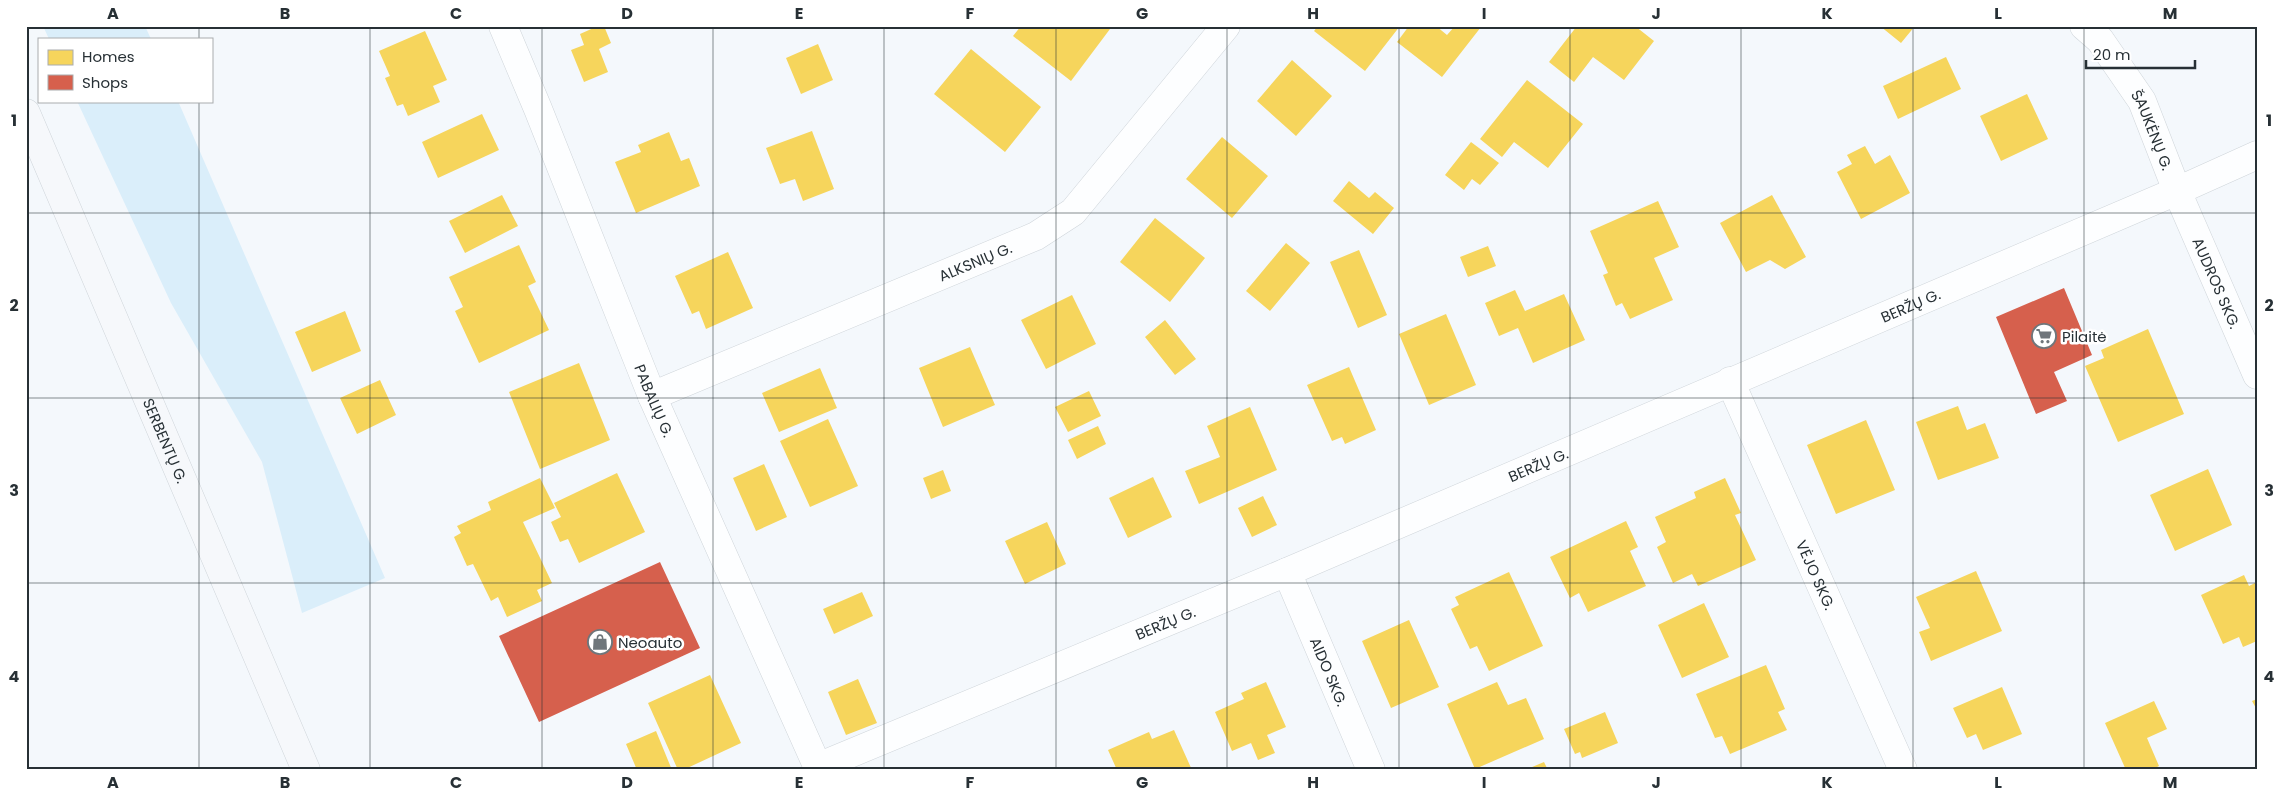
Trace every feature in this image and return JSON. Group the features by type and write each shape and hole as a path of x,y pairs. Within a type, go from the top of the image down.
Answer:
{"main road":[{"name":"SERBENTŲ G.","path":"26,113 306,770"}],"street":[{"name":"PABALIŲ G.","path":"503,26 542,118 652,396 818,768"},
{"name":"ALKSNIŲ G.","path":"652,396 1036,236 1073,212 1226,26"},
{"name":"ŠAUKĖNŲ G.","path":"2084,26 2100,40 2142,101 2177,191"},
{"name":"BERŽŲ G.","path":"818,768 1287,572 2257,155"},
{"name":"AUDROS SKG.","path":"2177,191 2257,375"},
{"name":"VĖJO SKG.","path":"1730,381 1903,770"},
{"name":"AIDO SKG.","path":"1287,572 1371,770"}],"shaded area":[{"path":"43,26 145,26 151,38 49,38"},
{"path":"77,102 178,102 385,578 302,613 262,462 171,303"}],"building: Homes":[{"path":"598,26 604,26 611,43 599,49 608,72 584,82 571,50 584,45 580,34"},
{"path":"1021,26 1106,26 1110,29 1071,81 1013,36"},
{"path":"1318,26 1400,26 1365,71 1314,31"},
{"path":"1409,26 1436,26 1447,35 1455,26 1481,27 1442,77 1397,42"},
{"path":"1577,26 1635,26 1654,41 1624,80 1593,57 1574,82 1549,62"},
{"path":"1880,26 1915,26 1901,43"},
{"path":"425,31 447,80 433,86 440,102 408,116 403,104 397,106 385,78 390,76 379,51"},
{"path":"818,44 833,80 801,94 786,58"},
{"path":"971,49 1041,107 1005,152 934,94"},
{"path":"1946,57 1961,89 1898,119 1883,86"},
{"path":"1292,60 1332,96 1296,136 1257,101"},
{"path":"1527,80 1583,124 1548,168 1514,142 1502,157 1480,139"},
{"path":"2027,94 2048,139 2001,161 1980,116"},
{"path":"482,114 499,150 438,178 422,142"},
{"path":"812,131 834,189 803,201 795,179 780,184 766,148"},
{"path":"669,132 681,161 689,158 700,186 636,213 615,162 641,152 638,145"},
{"path":"1222,137 1268,176 1232,218 1186,179"},
{"path":"1471,142 1499,163 1480,185 1472,179 1464,190 1445,175"},
{"path":"1865,146 1875,164 1890,155 1910,193 1861,219 1837,172 1852,164 1847,155"},
{"path":"1349,181 1369,198 1375,192 1394,208 1373,234 1333,201"},
{"path":"502,195 518,226 465,253 449,221"},
{"path":"1772,195 1806,257 1785,269 1770,260 1746,272 1720,223"},
{"path":"1658,201 1679,247 1654,258 1673,300 1630,319 1622,303 1616,306 1603,275 1608,273 1590,231"},
{"path":"1155,218 1205,258 1170,302 1120,262"},
{"path":"1286,243 1310,263 1270,311 1246,291"},
{"path":"519,245 536,282 528,286 549,330 479,363 455,311 463,307 449,277"},
{"path":"1488,246 1496,266 1468,277 1460,257"},
{"path":"1359,250 1387,315 1358,328 1330,262"},
{"path":"728,252 753,308 706,329 699,311 692,314 675,276"},
{"path":"1515,290 1525,311 1564,294 1585,340 1533,363 1518,328 1499,336 1485,303"},
{"path":"1072,295 1096,344 1046,369 1021,320"},
{"path":"345,311 361,351 312,372 295,332"},
{"path":"1446,314 1476,385 1429,405 1399,334"},
{"path":"1165,320 1196,359 1175,375 1145,337"},
{"path":"2148,329 2184,414 2118,442 2085,366 2104,358 2101,350"},
{"path":"970,347 995,405 943,427 919,368"},
{"path":"579,363 610,440 540,469 509,392"},
{"path":"1349,367 1376,430 1345,444 1342,437 1332,441 1307,385"},
{"path":"820,368 837,408 779,432 762,393"},
{"path":"380,380 396,415 357,434 340,398"},
{"path":"1089,391 1101,416 1068,432 1055,407"},
{"path":"1958,406 1967,430 1985,423 1999,458 1938,480 1916,422"},
{"path":"1250,407 1277,470 1199,504 1185,471 1220,457 1207,426"},
{"path":"828,419 858,486 810,507 780,441"},
{"path":"1866,420 1895,490 1836,514 1807,445"},
{"path":"1098,426 1106,444 1077,459 1068,440"},
{"path":"764,464 787,517 756,531 733,478"},
{"path":"2208,469 2232,525 2175,551 2150,495"},
{"path":"943,470 951,491 931,499 923,478"},
{"path":"617,473 645,532 579,563 568,539 560,542 551,522 561,517 554,503"},
{"path":"1153,477 1172,517 1128,538 1109,498"},
{"path":"540,478 555,508 523,522 552,583 537,590 542,601 507,617 498,597 491,601 473,564 467,566 454,537 461,533 457,526 491,510 488,502"},
{"path":"1725,478 1741,513 1735,515 1756,560 1698,586 1692,574 1673,583 1657,547 1666,542 1655,517 1696,498 1694,492"},
{"path":"1263,496 1277,525 1252,537 1238,508"},
{"path":"1626,521 1638,547 1630,551 1646,586 1588,612 1579,593 1570,598 1550,557"},
{"path":"1047,522 1066,564 1025,584 1005,541"},
{"path":"1976,571 2002,631 1931,661 1919,632 1930,628 1916,597"},
{"path":"1509,572 1543,646 1489,671 1477,646 1470,649 1451,609 1459,605 1455,597"},
{"path":"2244,575 2249,586 2255,583 2257,588 2257,641 2243,647 2239,637 2223,644 2201,595"},
{"path":"862,592 873,616 834,634 823,609"},
{"path":"1704,603 1729,657 1682,678 1658,625"},
{"path":"1409,620 1439,687 1391,708 1362,641"},
{"path":"1766,665 1785,709 1778,712 1787,730 1730,754 1722,736 1715,738 1696,694"},
{"path":"710,675 741,743 683,770 678,770 648,703"},
{"path":"858,679 877,723 846,735 828,692"},
{"path":"1266,682 1286,727 1267,735 1275,753 1258,760 1251,743 1232,751 1215,712 1244,699 1241,693"},
{"path":"1497,682 1508,705 1526,698 1544,739 1475,769 1447,704"},
{"path":"2002,687 2022,734 1983,750 1976,734 1967,738 1953,708"},
{"path":"2257,699 2257,710 2252,701"},
{"path":"2154,701 2167,729 2147,738 2159,766 2151,770 2126,770 2105,723"},
{"path":"1605,712 1618,743 1582,758 1580,752 1575,754 1564,729"},
{"path":"1174,730 1192,770 1117,770 1108,750 1149,732 1152,739"},
{"path":"656,731 672,770 637,770 626,744"},
{"path":"1544,762 1548,770 1525,770"}],"building: Shops":[{"name":"Pilaitė","path":"2064,288 2092,355 2054,372 2067,401 2036,414 1996,317"},
{"name":"Neoauto","path":"660,562 700,648 539,722 499,636"}],"place":[{"name":"Pilaitė","path":"2044,336"},
{"name":"Neoauto","path":"600,642"}]}
